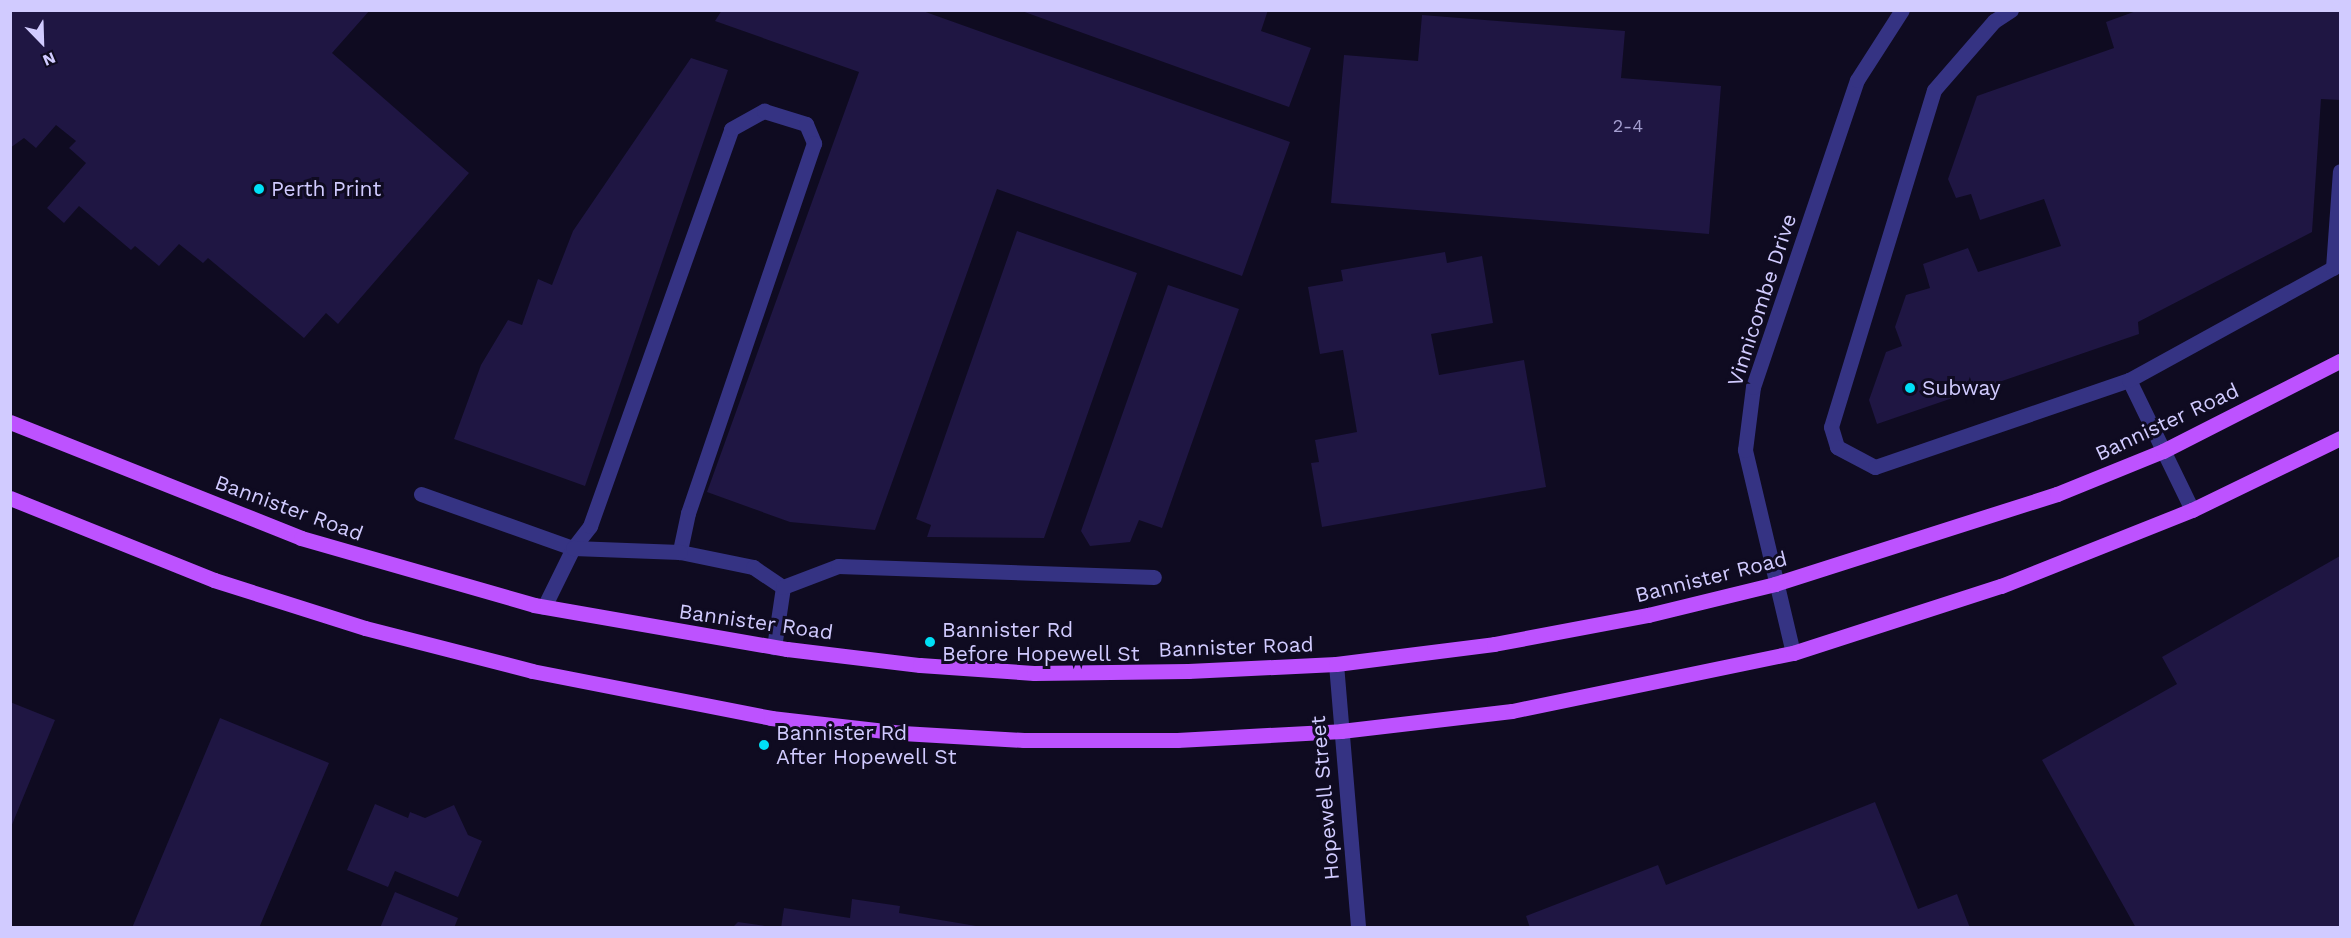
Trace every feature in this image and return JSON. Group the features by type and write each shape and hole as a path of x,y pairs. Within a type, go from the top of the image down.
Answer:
{"main road":[{"name":"Bannister Road","path":"10,422 301,538 544,607 774,647 1034,673 1336,664 1494,645 1648,615 1775,584 1972,524 2163,451 2340,361"},
{"path":"10,498 214,580 365,628 532,671 771,718 1024,740 1177,740 1341,731 1512,711 1793,652 2001,586 2192,510 2340,438"}],"street":[{"name":"Vinnicombe Drive","path":"1793,652 1745,450 1753,387 1857,80 1902,10"},
{"path":"2011,10 1994,21 1934,90 1831,427 1837,447 1875,467 2129,381 2333,268 2339,213 2340,171"},
{"path":"544,607 573,548 590,526 732,129 764,111 806,124 814,143 688,513 680,552"},
{"path":"2129,381 2192,510"},
{"path":"421,494 573,548 680,552 753,567 783,587"},
{"path":"783,587 838,566 1154,577"},
{"path":"774,647 783,587"},
{"name":"Hopewell Street","path":"1336,664 1358,927"}],"building":[{"name":"Perth Print","path":"10,10 370,10 332,53 469,173 338,324 326,313 304,338 208,258 203,263 179,244 159,266 135,246 131,250 79,206 64,223 47,208 86,163 69,148 76,141 56,125 36,148 24,138 10,148"},
{"path":"722,10 920,10 1290,142 1242,276 997,189 875,530 790,522 707,492 859,72 715,21"},
{"path":"1019,10 1268,10 1261,31 1311,48 1289,107"},
{"path":"2139,10 2340,10 2340,100 2321,99 2312,232 2138,322 2139,334 1877,424 1869,400 1886,352 1902,346 1895,327 1906,295 1930,288 1923,264 1968,248 1978,272 2061,246 2044,199 1980,220 1971,194 1956,198 1948,179 1977,96 2114,48 2106,22"},
{"path":"1422,15 1625,31 1621,78 1721,86 1709,234 1331,203 1344,55 1418,61"},
{"path":"691,58 728,70 585,486 454,439 481,365 508,320 522,325 538,279 552,285 573,231"},
{"path":"1017,231 1137,273 1044,538 927,537 931,525 916,519"},
{"path":"1445,252 1447,263 1482,256 1493,323 1431,334 1439,375 1524,360 1546,487 1322,527 1311,463 1319,462 1315,440 1357,432 1343,350 1320,354 1308,287 1343,281 1341,270"},
{"path":"1168,285 1239,309 1162,528 1139,520 1130,542 1090,546 1081,531"},
{"path":"2340,556 2340,928 2136,928 2042,760 2177,684 2162,657"},
{"path":"10,702 55,720 11,827 10,827"},
{"path":"220,718 329,763 259,928 132,928"},
{"path":"1875,802 1918,909 1957,894 1970,928 1530,928 1526,916 1658,865 1666,885"},
{"path":"375,804 408,818 410,812 425,818 454,805 468,835 482,841 458,897 395,871 388,887 347,870"},
{"path":"395,892 458,918 454,928 380,928"},
{"path":"852,899 900,906 899,913 988,928 781,928 784,908 850,918"},
{"path":"738,922 765,926 765,928 732,928"}],"place":[{"name":"Perth Print","path":"259,189"},
{"name":"Subway","path":"1910,388"},
{"name":"Bannister Rd Before Hopewell St","path":"930,642"},
{"name":"Bannister Rd After Hopewell St","path":"764,745"}]}
